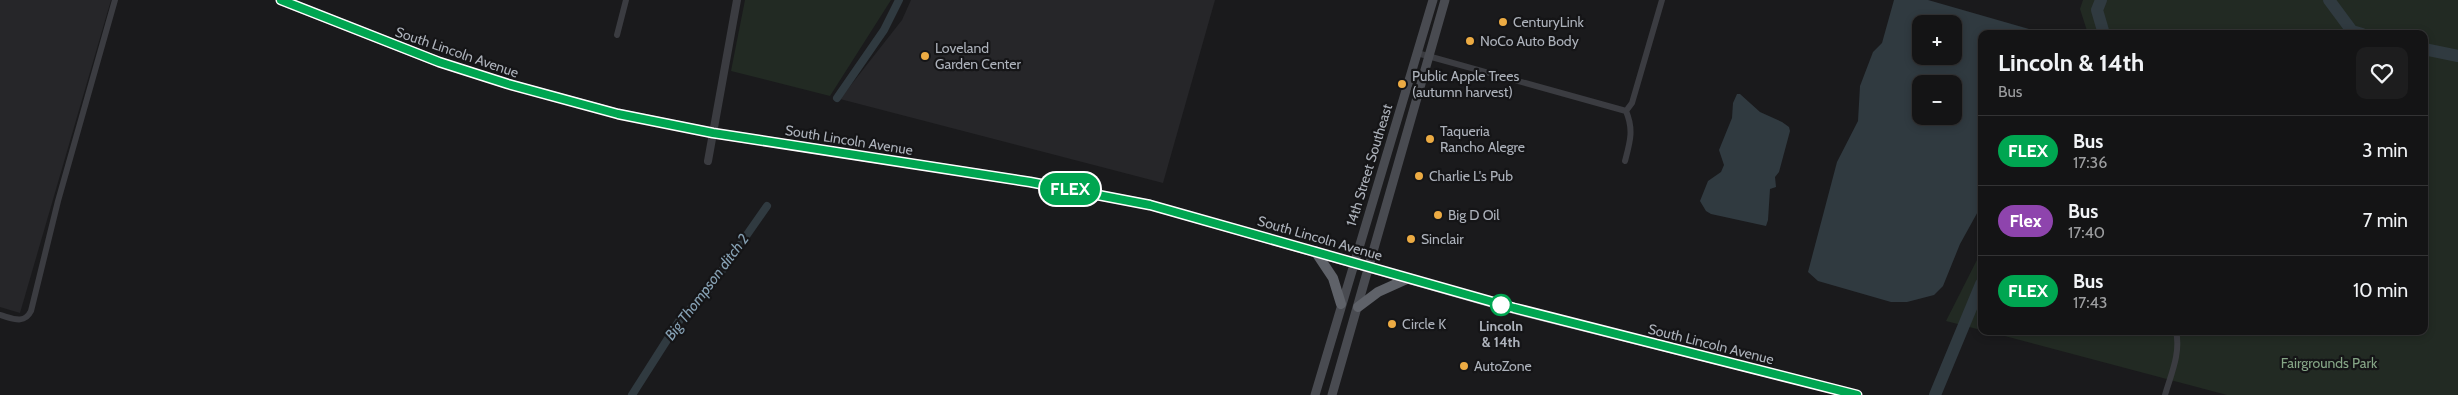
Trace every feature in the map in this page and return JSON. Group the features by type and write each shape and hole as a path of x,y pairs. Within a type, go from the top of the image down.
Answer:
{"highway":[{"name":"South Lincoln Avenue","path":"281,0 439,62 508,84 618,114 713,133 1108,196 1209,220 1354,263 1594,330 1856,395"},
{"path":"1315,251 1333,278 1341,304"},
{"path":"1358,307 1378,292 1409,278"}],"main road":[{"name":"14th Street Southeast","path":"1315,395 1433,0"},
{"name":"14th Street Southeast","path":"1332,395 1445,0"}],"street":[{"path":"0,315 21,320 28,317 31,312 58,201 115,0"},
{"path":"617,35 626,0"},
{"path":"708,161 737,0"},
{"path":"1626,111 1632,103 1662,0"},
{"path":"1417,53 1626,111"},
{"path":"1625,161 1632,134 1631,123 1626,111"},
{"path":"2165,395 2177,353 2176,335"}],"shaded area":[{"path":"0,0 111,0 20,313 0,307"},
{"path":"911,0 1215,0 1163,183 840,99 902,20"},
{"path":"1894,0 1928,0 2030,30 1978,30 1978,211 1960,244 1943,286 1934,295 1907,302 1891,302 1818,281 1808,272 1837,162 1858,121 1860,86 1873,52 1882,43"},
{"path":"1737,94 1740,94 1760,112 1782,122 1789,127 1790,131 1779,172 1775,177 1776,187 1770,189 1766,226 1711,214 1706,211 1700,201 1708,181 1721,172 1724,165 1719,150 1732,118 1733,103"}],"green space":[{"path":"745,0 891,0 830,96 731,71"},
{"name":"Fairgrounds Park","path":"2083,0 2458,0 2458,395 2227,395 2001,335 2428,335 2428,30 2087,30 2080,9"},
{"path":"1978,258 1978,329 1946,321"}],"waterway":[{"name":"Big Thompson ditch 2","path":"837,98 884,30 899,0"},
{"path":"2101,0 2097,10 2103,30"},
{"path":"2329,0 2351,30"},
{"path":"2428,50 2458,56"},
{"name":"Big Thompson ditch 2","path":"632,395 681,318 707,292 767,206"},
{"path":"1935,395 1978,291"}],"bus line":[{"name":"FLEX","path":"281,0 439,62 508,84 618,114 713,133 1030,182 1150,205 1209,220 1514,308 1857,395"}],"place":[{"name":"CenturyLink","path":"1503,22"},
{"name":"NoCo Auto Body","path":"1470,41"},
{"name":"Loveland Garden Center","path":"925,56"},
{"name":"Public Apple Trees (autumn harvest)","path":"1402,84"},
{"name":"Taqueria Rancho Alegre","path":"1430,139"},
{"name":"Charlie L's Pub","path":"1419,176"},
{"name":"Big D Oil","path":"1438,215"},
{"name":"Sinclair","path":"1411,239"},
{"name":"Lincoln & 14th","path":"1501,305"},
{"name":"Circle K","path":"1392,324"},
{"name":"AutoZone","path":"1464,366"}]}
